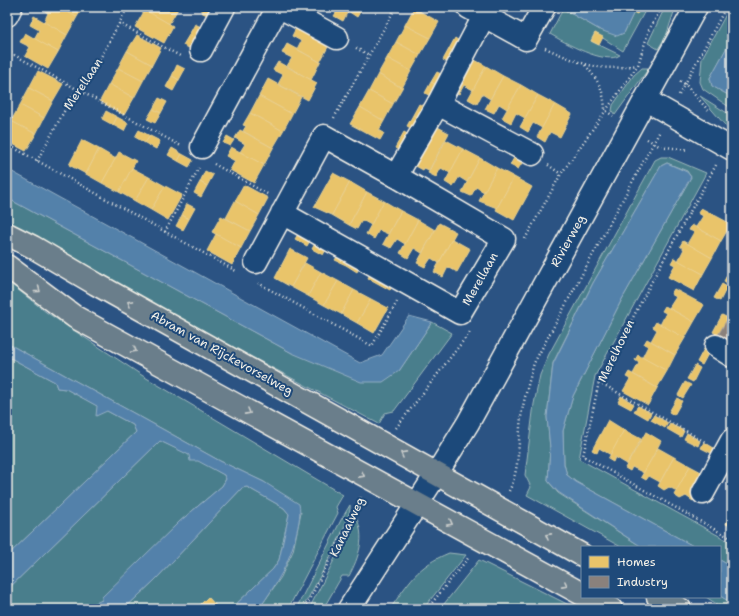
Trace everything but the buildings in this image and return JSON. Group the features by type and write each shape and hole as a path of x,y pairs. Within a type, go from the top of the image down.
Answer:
{"main road":[{"name":"Abram van Rijckevorselweg","path":"7,234 33,246 96,284 581,554"},
{"path":"7,266 75,317 416,505 581,593"},
{"path":"590,598 610,609"},
{"path":"660,598 680,609"}],"street":[{"path":"7,15 12,7"},
{"path":"201,50 224,7"},
{"path":"196,151 279,7 337,38"},
{"path":"396,176 438,104 476,11 526,39 544,7"},
{"name":"Rivierweg","path":"437,473 468,423 696,7"},
{"path":"646,100 729,147"},
{"path":"438,104 532,154"},
{"path":"251,272 324,136"},
{"name":"Merellaan","path":"285,209 460,312 504,238 324,136"},
{"path":"703,493 728,447"},
{"path":"349,609 437,473"}],"path":[{"name":"Merellaan","path":"38,161 73,95 90,77 128,7"},
{"path":"324,136 396,7"},
{"path":"526,39 585,66 613,68 638,65 649,30 662,7"},
{"path":"685,84 726,7"},
{"path":"119,23 185,59 201,50"},
{"path":"7,50 78,90 196,151 285,209"},
{"path":"585,66 601,86 604,95 605,110"},
{"path":"499,508 512,484 525,393 534,363 653,143"},
{"path":"7,144 165,232 251,272 372,346 408,282"},
{"name":"Merelhoven","path":"729,147 660,266 599,382 582,456 732,538"},
{"path":"165,232 196,151"},
{"path":"599,382 728,447"},
{"name":"Kanaalweg","path":"305,609 370,479"},
{"path":"427,609 468,559 480,539"}],"green space":[{"path":"641,7 646,9 623,51 595,33 591,41 620,55 613,58 585,52 550,34 563,9 600,30 624,33 634,12"},
{"path":"665,7 675,9 666,36 658,49 648,43"},
{"path":"730,7 732,7 732,38 710,78 712,86 732,97 732,109 703,89 700,82 702,58"},
{"path":"642,68 649,68 615,115 612,111 613,105 634,75"},
{"path":"700,96 732,116 731,132"},
{"path":"661,157 668,157 706,173 595,376 579,459 732,543 732,567 721,561 721,546 693,546 576,482 567,475 564,464 563,431 573,396 621,301 691,177 687,171 667,163 661,166 593,283 553,363 547,417 550,448 548,481 558,493 640,546 619,546 527,495 531,487 525,475 534,404 540,375 549,354 655,160"},
{"path":"7,198 292,353 399,371 432,322 452,333 394,411 385,413 379,424 100,277 7,226"},
{"path":"7,281 46,312 143,376 343,495 336,507 338,513 288,609 259,609 281,577 293,551 301,512 264,482 220,461 7,343"},
{"path":"7,356 55,382 57,388 66,389 133,425 136,432 7,556"},
{"path":"160,441 190,455 224,475 226,479 222,486 179,522 102,600 88,609 7,609 7,590"},
{"path":"247,487 284,508 289,514 279,560 273,569 231,609 218,609 208,597 196,609 124,609 155,580 242,488"},
{"path":"350,505 349,513 339,540 322,573 302,609 296,609 341,520"},
{"path":"356,517 361,532 361,539 356,562 349,576 342,576 323,609 309,609"},
{"path":"449,553 466,555 423,609 390,609 421,569 429,563"},
{"path":"479,560 577,609 440,609"},
{"path":"721,597 732,603 732,609 724,609 708,598 721,598"}],"water":[{"path":"565,7 624,7 634,12 624,33 617,36 600,30 563,9"},
{"path":"732,38 732,97 712,86 710,78"},
{"path":"667,163 687,172 691,177 621,301 573,396 563,431 564,464 567,475 576,482 693,546 640,546 558,492 548,481 550,448 547,417 553,364 593,283 661,166"},
{"path":"7,169 360,363 382,355 409,316 432,322 399,371 383,382 361,382 292,353 7,198"},
{"path":"7,343 220,461 264,482 299,504 299,521 291,553 277,581 259,609 231,609 273,569 279,560 289,514 284,508 247,487 242,488 155,580 124,609 88,609 93,604 102,600 102,597 179,522 222,486 226,479 224,475 198,461 190,461 189,455 160,441 7,590 7,556 136,432 133,425 107,411 96,416 97,406 66,389 57,388 55,382 7,356"},
{"path":"721,561 732,567 732,603 721,597"}]}
